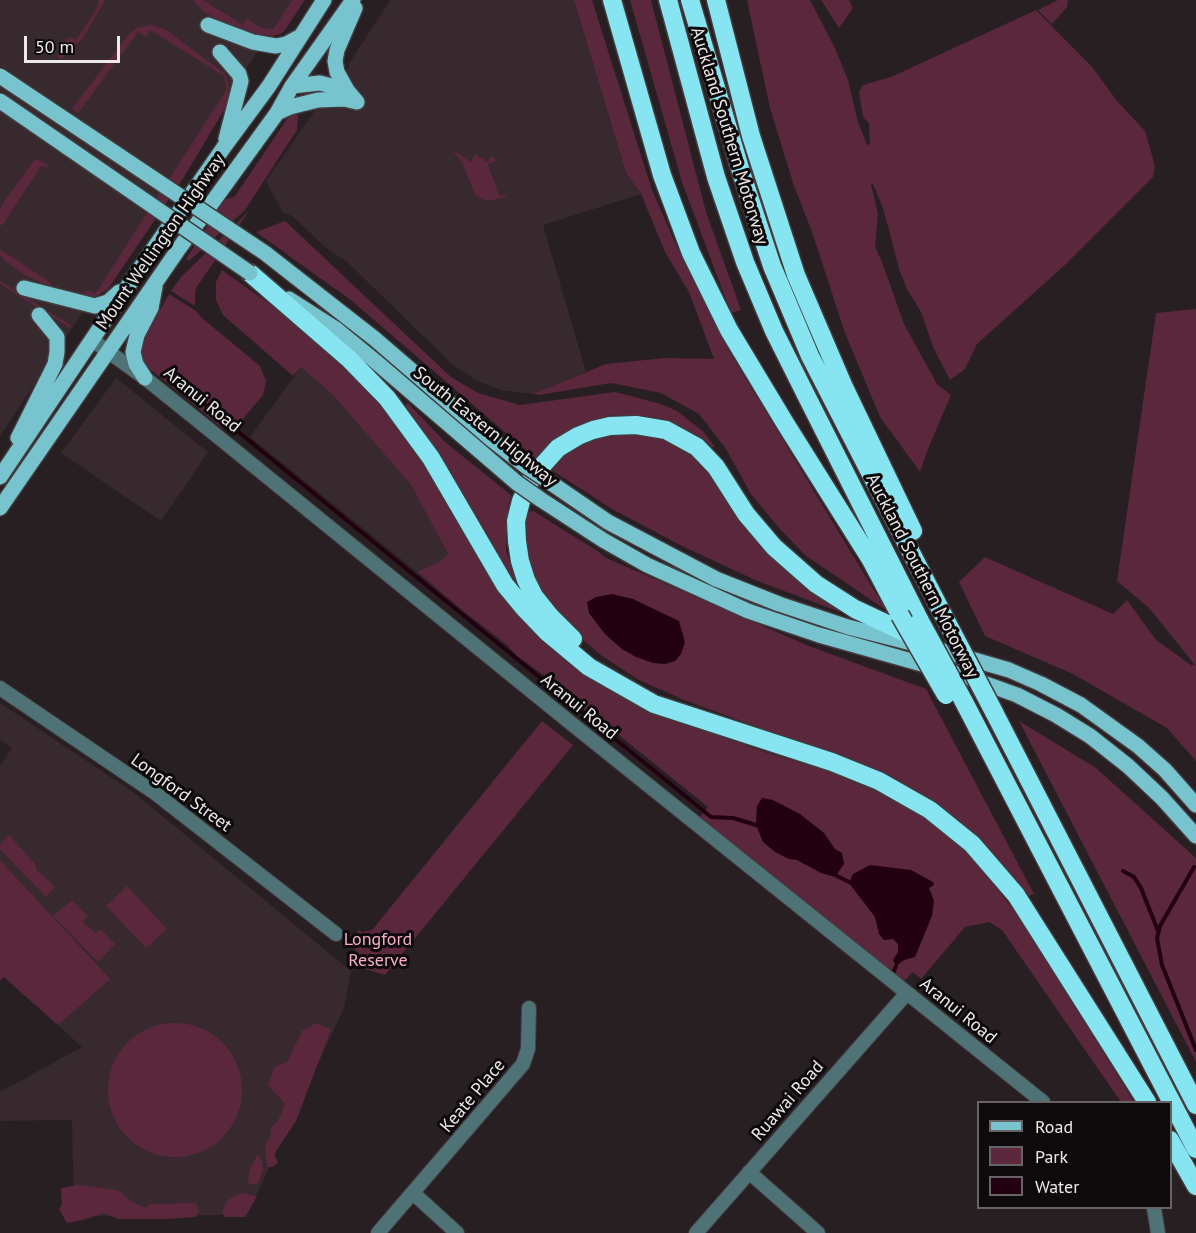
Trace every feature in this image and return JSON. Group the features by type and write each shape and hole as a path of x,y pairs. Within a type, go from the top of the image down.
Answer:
{"highway":[{"path":"612,0 662,175 695,262 729,330 784,423 871,560 900,615 954,697"},
{"name":"Auckland Southern Motorway","path":"668,0 716,177 745,262 784,351 920,621 954,697 1100,962 1171,1101"},
{"name":"Auckland Southern Motorway","path":"690,0 742,175 772,266 810,356 1196,1105"},
{"path":"716,0 751,136 796,275 844,387 933,573 951,630"},
{"path":"250,273 349,359 387,398 431,458 505,585 547,632 589,667 654,704 832,762 879,781 913,799 959,832 989,862 1016,895 1146,1101"},
{"path":"711,721 645,690 596,659 550,616 534,596 526,580 517,541 516,521 520,501 532,477 542,464 558,448 578,436 610,426 636,425 666,430 697,447 716,467 746,514 774,547 816,584 855,609 947,652"},
{"name":"Auckland Southern Motorway","path":"1172,1102 1196,1149"},
{"path":"1172,1144 1196,1186"}],"main road":[{"name":"Mount Wellington Highway","path":"0,477 134,277 269,86 324,0"},
{"name":"Mount Wellington Highway","path":"0,508 277,113 292,86 353,0"},
{"path":"277,113 318,100 334,99 357,102 339,76 335,61 337,50 359,0"},
{"path":"208,26 253,42 276,46 286,44 303,34"},
{"path":"220,52 239,74 241,80 224,147"},
{"name":"South Eastern Highway","path":"0,76 264,253 375,339 491,439 527,467 609,522 644,543 716,579 778,604 848,627 1009,670 1041,684 1081,705 1138,746 1165,770 1196,805"},
{"path":"292,86 320,83 347,90"},
{"name":"South Eastern Highway","path":"0,101 250,273 336,329 518,483 603,540 647,564 748,611 819,635 962,675 1017,695 1090,736 1128,766 1162,798 1196,836"},
{"path":"24,288 100,306 115,297 134,277"},
{"path":"145,378 136,364 133,352 137,334 151,308 157,281"},
{"path":"13,458 19,433 55,364 57,337 39,315"}],"street":[{"name":"Aranui Road","path":"92,340 145,378 1042,1101"},
{"name":"Longford Street","path":"0,688 155,794 336,934"},
{"name":"Ruawai Road","path":"696,1233 907,993"},
{"name":"Keate Place","path":"378,1233 523,1064 528,1049 529,1008"},
{"path":"749,1172 818,1233"},
{"path":"413,1193 457,1233"},
{"path":"1154,1209 1158,1233"}],"shaded area":[{"path":"0,0 292,0 0,436"},
{"path":"390,0 574,0 626,173 641,194 543,225 586,372 533,394 500,390 476,380 452,364 347,262 325,247 292,216 283,213 266,181 318,106 345,105 351,108 361,93 350,81 347,71 350,62"},
{"path":"301,367 334,396 411,485 450,558 417,572 250,437"},
{"path":"116,378 208,452 161,521 61,453"},
{"path":"0,703 133,792 351,971 344,1008 247,1215 74,1216 72,1120 0,1121 0,1092 82,1047 4,977 87,955 0,860 0,766 12,748 0,740"}],"green space":[{"path":"99,0 105,0 82,40 70,48 61,60 57,56 69,36 76,40 97,8"},
{"path":"193,0 203,0 243,25 247,18 261,28 273,29 292,0 305,0 285,30 281,34 272,36 249,33 223,24 202,10"},
{"path":"574,0 592,0 652,190 676,245 729,351 886,610 806,556 779,528 751,494 726,449 699,414 661,393 611,383 539,395 533,394 606,364 665,358 714,359 689,292 665,252 641,194 626,173"},
{"path":"630,0 651,0 706,212 741,310 731,313 682,182"},
{"path":"747,0 810,0 835,48 848,80 858,122 867,145 870,144 869,123 863,117 859,92 863,85 891,77 1036,10 1093,68 1117,101 1145,131 1155,166 1153,177 1066,264 977,344 965,369 950,380 933,347 921,312 900,272 883,208 871,184 878,214 875,247 904,324 937,384 951,395 920,472 880,417 845,333 812,232 793,183 770,108"},
{"path":"821,0 849,0 853,8 839,28"},
{"path":"1058,0 1068,0 1067,7 1052,24 1038,10"},
{"path":"150,25 165,29 224,73 229,83 227,105 184,177 108,289 95,297 82,296 82,293 88,290 95,294 227,89 224,76 150,30 146,37 138,32 78,113 72,109 128,35 136,28"},
{"path":"295,112 298,116 297,130 245,210 189,261 186,259 224,200 235,196 287,119"},
{"path":"452,150 471,162 475,154 487,162 491,156 493,157 496,161 488,164 499,196 505,195 506,197 487,201 475,195 462,162"},
{"path":"35,159 50,168 41,166 2,226 0,210 3,203"},
{"path":"249,211 198,285 195,291 195,306 171,291 181,277"},
{"path":"285,221 451,377 478,393 520,405 615,392 661,404 677,411 704,432 715,447 694,435 653,419 610,415 580,426 553,441 535,458 352,301 256,232"},
{"path":"0,249 51,283 50,287 25,275 5,261 0,255"},
{"path":"222,270 271,305 327,351 385,408 415,447 472,547 507,597 577,665 619,695 656,714 768,753 845,776 911,806 962,845 1017,914 1133,1101 1120,1101 1002,930 989,922 965,927 921,979 913,972 904,981 700,817 708,807 582,708 582,705 572,700 549,679 517,656 507,645 417,572 441,561 448,554 411,485 334,396 301,367 293,376 223,315 216,300 216,282"},
{"path":"0,281 72,326 70,328 0,284"},
{"path":"169,294 196,311 260,366 266,381 263,395 237,426 222,428 144,364 138,348 142,348 147,333"},
{"path":"1196,309 1196,761 1167,728 1073,674 985,636 959,582 985,557 1113,614 1127,600 1156,640 1191,665 1195,665 1149,608 1117,581 1156,313"},
{"path":"408,403 445,442 511,495 507,515 506,551 514,575 524,590 520,594 402,408"},
{"path":"630,429 668,437 704,461 842,607 840,612 755,580 680,545 612,509 547,467 568,447 595,435"},
{"path":"533,511 606,558 809,646 926,689 1034,894 1025,897 878,771 684,700 639,680 602,656 565,625 533,583 522,550 523,513"},
{"name":"Longford Reserve","path":"542,721 573,745 385,975 365,969 351,941 359,930 362,932 372,930"},
{"path":"1019,721 1096,768 1196,858 1196,1062"},
{"path":"9,835 36,865 36,869 55,887 46,897 0,849 0,844"},
{"path":"0,860 110,979 58,1025 4,977 0,981"},
{"path":"127,886 167,929 146,948 106,906"},
{"path":"72,900 88,916 83,922 96,933 100,929 115,944 98,962 53,916"},
{"path":"175,1023 201,1028 222,1043 237,1064 242,1090 237,1116 222,1137 201,1152 175,1157 149,1152 128,1137 113,1116 108,1090 113,1064 128,1043 149,1028"},
{"path":"316,1023 331,1029 296,1121 274,1154 278,1163 267,1167 265,1145 271,1135 271,1127 278,1121 285,1104 268,1085 274,1067 287,1062 302,1031"},
{"path":"257,1155 262,1161 263,1170 258,1183 252,1185 248,1182 249,1171"},
{"path":"78,1185 118,1190 131,1201 145,1208 150,1204 196,1203 199,1212 195,1217 168,1219 118,1219 104,1213 67,1223 59,1209 62,1205 61,1188"},
{"path":"240,1193 257,1196 245,1217 225,1217 222,1211 228,1200"}],"water":[{"path":"612,594 633,599 679,621 685,642 681,654 675,661 665,664 653,663 636,657 622,649 605,634 589,613 587,602 596,597"},
{"path":"762,798 773,800 800,814 824,833 835,849 842,853 844,864 835,877 821,873 797,860 789,859 775,852 763,842 756,825 757,806"},
{"path":"870,865 911,870 933,882 934,885 929,888 934,901 932,916 915,957 904,960 896,966 893,960 898,952 898,944 893,939 884,940 879,934 875,917 849,883 853,874"}],"waterway":[{"path":"198,399 711,817 733,818 756,825"},
{"path":"1194,867 1160,926 1157,938 1162,965 1196,1050"},
{"path":"1123,871 1134,877 1141,888 1158,931"},
{"path":"837,876 849,882"},
{"path":"894,971 896,966"}]}
